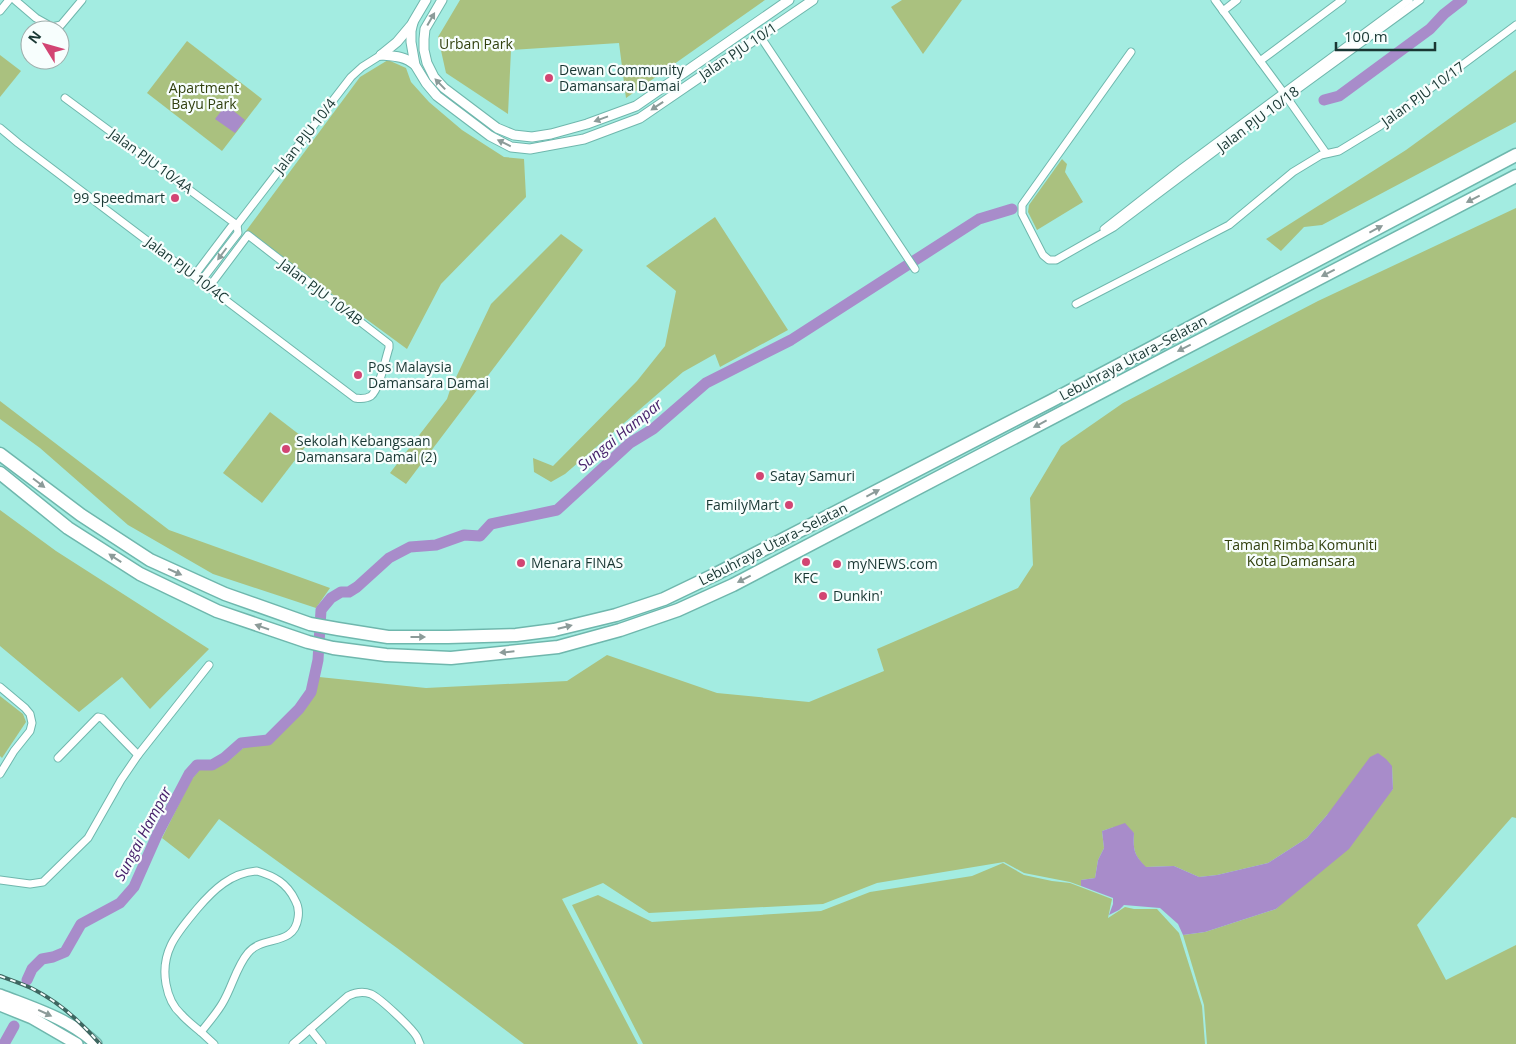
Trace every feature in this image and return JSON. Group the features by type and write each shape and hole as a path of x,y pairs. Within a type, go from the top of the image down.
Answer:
{"highway":[{"name":"Lebuhraya Utara–Selatan","path":"0,454 81,515 150,560 225,594 310,624 388,637 516,635 554,630 616,615 664,598 796,533 1516,156"},
{"name":"Lebuhraya Utara–Selatan","path":"0,473 68,528 140,574 217,611 308,642 333,648 386,655 451,658 558,647 620,630 678,610 764,569 1516,176"},
{"path":"0,995 63,1021 85,1033 96,1044"},
{"path":"0,1005 32,1018 77,1044"}],"street":[{"path":"0,11 9,0"},
{"path":"15,0 36,18 52,27 61,25 82,0"},
{"name":"Jalan PJU 10/1","path":"426,0 413,22 411,31 415,66 426,83 437,96 470,122 500,142 511,147 530,149 584,139 640,118 813,0"},
{"name":"Jalan PJU 10/1","path":"442,0 425,29 424,50 434,77 444,88 497,128 514,135 532,137 587,124 636,106 789,0"},
{"path":"1215,0 1326,153"},
{"path":"1223,11 1237,0"},
{"path":"1260,61 1342,0"},
{"name":"Jalan PJU 10/18","path":"1285,95 1409,0"},
{"name":"Jalan PJU 10/18","path":"1131,52 1022,204 1022,214 1043,255 1049,260 1056,260 1095,237 1124,212 1420,0"},
{"path":"381,55 397,42 413,22"},
{"name":"Jalan PJU 10/17","path":"1076,304 1229,226 1293,172 1326,153 1339,151 1380,126 1516,25"},
{"path":"760,36 915,269"},
{"path":"381,55 404,58 410,60 415,66"},
{"name":"Jalan PJU 10/4","path":"194,276 231,227 237,225 351,78 362,67 381,55"},
{"path":"690,83 711,55"},
{"path":"437,96 477,114"},
{"name":"Jalan PJU 10/4A","path":"65,98 237,225"},
{"name":"Jalan PJU 10/4C","path":"0,128 355,398"},
{"name":"Jalan PJU 10/4","path":"201,281 238,232 237,225"},
{"name":"Jalan PJU 10/4B","path":"209,287 248,235 389,344 375,391 370,397 355,398"},
{"path":"0,880 30,884 43,882 88,838 121,780 138,755 209,665"},
{"path":"0,686 25,708 30,714 32,723 30,732 14,751 0,774"},
{"path":"58,758 96,718 100,717 138,755"},
{"path":"201,1032 222,1004 249,951 258,945 285,938 293,931 297,924 297,903 291,890 269,875 257,871 245,872 231,878 202,903 178,932 165,960 165,978 172,1003 180,1014 214,1044"},
{"path":"293,1044 348,996 356,992 371,994 380,1000 412,1030 420,1044"},
{"path":"310,1029 322,1044"}],"green space":[{"name":"Urban Park","path":"460,0 765,0 626,98 619,43 511,50 508,114 446,73 438,37"},
{"path":"902,0 962,0 923,54 891,7"},
{"name":"Apartment Bayu Park","path":"187,41 262,99 222,151 147,93"},
{"path":"0,55 21,71 0,97"},
{"path":"388,60 406,68 411,82 429,102 462,130 504,157 524,159 526,197 441,284 407,349 246,231 360,77"},
{"path":"1516,70 1516,122 1322,225 1304,227 1281,251 1266,239 1406,150"},
{"path":"1062,159 1067,164 1065,172 1083,202 1037,230 1028,212 1029,205"},
{"name":"Taman Rimba Komuniti Kota Damansara","path":"1516,208 1516,818 1512,817 1417,925 1446,980 1516,945 1516,1044 1207,1044 1204,1005 1183,935 1205,932 1276,909 1393,789 1392,766 1327,815 1307,838 1268,863 1217,875 1199,877 1174,866 1145,867 1135,852 1134,833 1114,827 1102,831 1104,848 1098,860 1095,878 1081,880 1081,886 1024,873 1004,862 877,883 823,904 649,913 603,883 562,899 638,1044 524,1044 397,948 219,819 189,859 162,838 191,780 200,769 213,769 227,762 243,748 270,742 302,711 315,694 319,677 426,688 567,681 607,655 717,693 809,702 884,671 877,649 1018,588 1033,565 1030,498 1061,446 1123,403 1318,301"},
{"path":"715,217 788,330 720,367 715,354 683,372 565,474 551,482 534,472 533,458 553,466 637,381 665,346 676,291 646,266"},
{"path":"561,234 583,250 406,484 390,473 447,399 491,304"},
{"path":"0,401 169,530 330,588 316,608 213,574 128,525 40,448 0,419"},
{"path":"270,412 309,442 262,503 223,473"},
{"path":"0,510 56,551 209,649 150,709 122,677 79,712 0,646"},
{"path":"0,696 23,714 26,722 2,758 0,756"},
{"path":"1003,863 1024,875 1070,883 1112,899 1108,918 1125,907 1157,909 1179,933 1202,1006 1205,1044 643,1044 572,905 598,895 652,922 821,911 870,892 972,876"}],"shaded area":[{"path":"226,105 245,120 235,133 215,119"},
{"path":"1378,753 1392,766 1393,789 1349,849 1276,909 1205,932 1183,935 1178,924 1160,908 1124,905 1109,915 1113,898 1081,886 1081,880 1095,878 1098,860 1104,848 1102,831 1125,823 1134,833 1135,852 1146,867 1174,866 1199,877 1217,875 1268,863 1307,838 1327,815 1370,757"}],"waterway":[{"name":"Sungai Hampar","path":"1324,100 1339,96 1430,29 1444,14 1462,0"},
{"name":"Sungai Hampar","path":"27,980 32,969 42,959 65,952 81,924 120,903 134,887 157,835 189,774 197,765 212,765 224,758 241,743 268,740 299,709 311,692 318,660 321,610 331,598 341,592 349,592 357,587 389,558 410,547 436,545 464,535 480,536 491,524 557,510 630,443 653,429 706,383 791,340 979,219 1012,209"},
{"name":"Sungai Hampar","path":"4,1044 14,1026"}],"railway":[{"path":"0,976 29,987 61,1006 100,1044"}],"place":[{"name":"Dewan Community Damansara Damai","path":"549,78"},
{"name":"99 Speedmart","path":"175,198"},
{"name":"Pos Malaysia Damansara Damai","path":"358,375"},
{"name":"Sekolah Kebangsaan Damansara Damai (2)","path":"286,449"},
{"name":"Satay Samuri","path":"760,476"},
{"name":"FamilyMart","path":"789,505"},
{"name":"KFC","path":"806,562"},
{"name":"Menara FINAS","path":"521,563"},
{"name":"myNEWS.com","path":"837,564"},
{"name":"Dunkin'","path":"823,596"}]}
